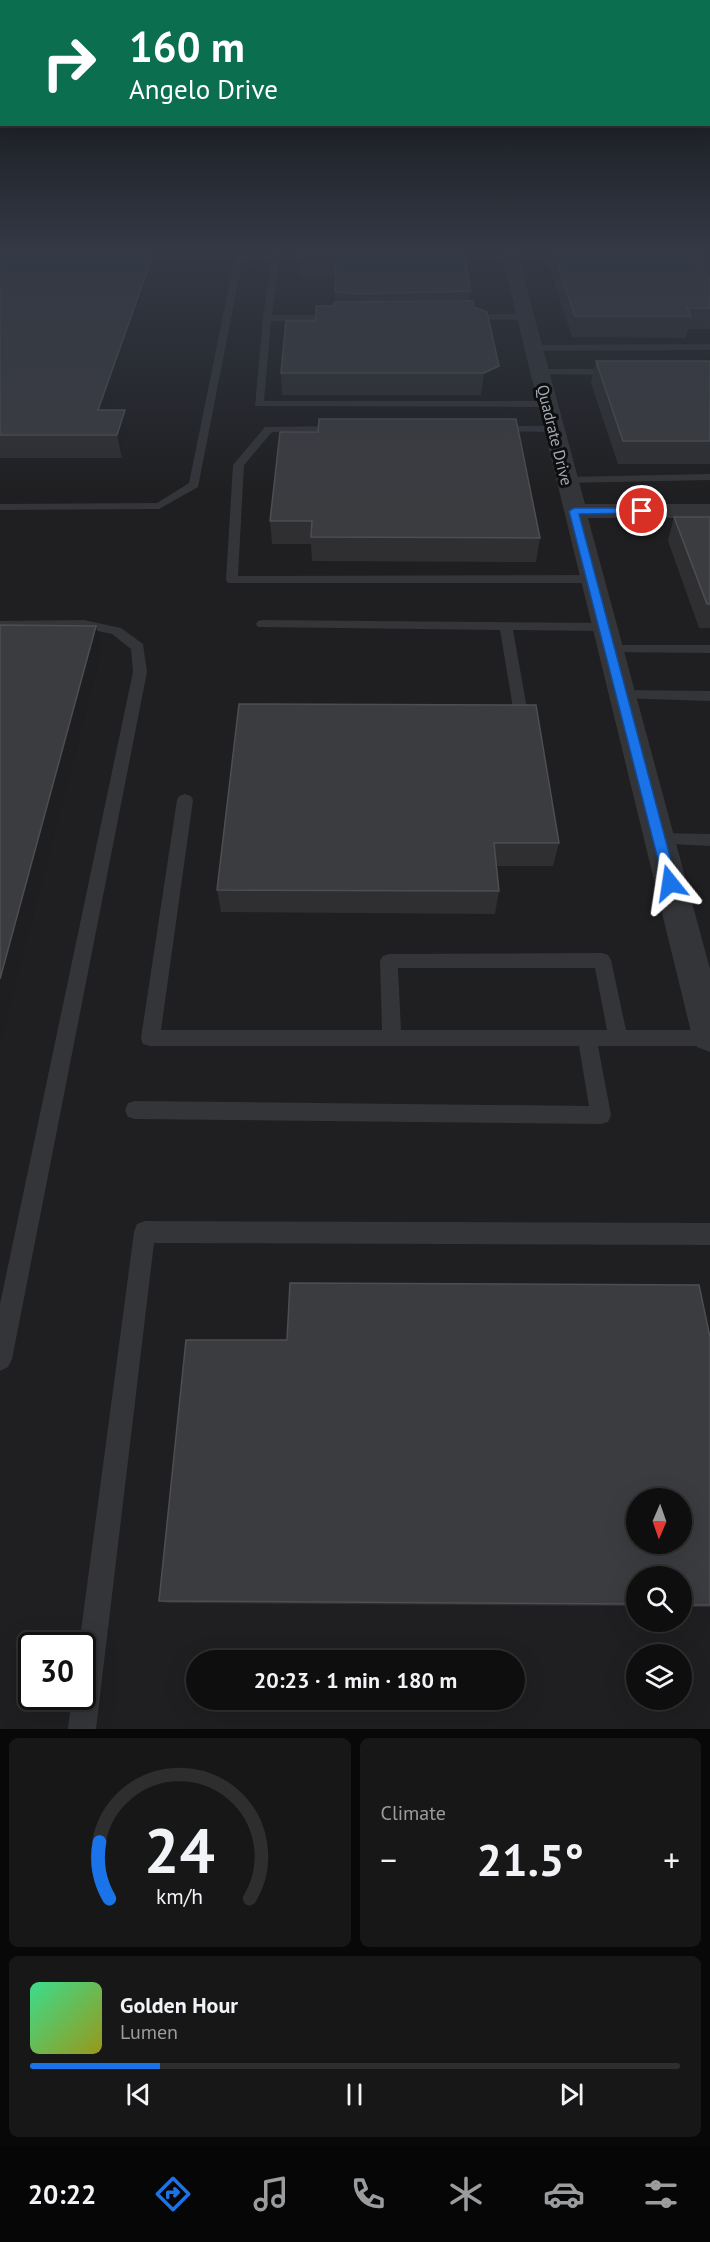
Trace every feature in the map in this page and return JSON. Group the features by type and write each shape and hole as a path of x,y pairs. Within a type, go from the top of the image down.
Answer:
{"street":[{"name":"Quadrate Drive","path":"529,333 710,1037"},
{"path":"574,511 710,511"}],"lane":[{"path":"0,507 159,506 194,485 224,333"},
{"path":"266,333 259,404 547,404"},
{"path":"536,360 710,347"},
{"path":"536,360 630,373"},
{"path":"352,429 269,429 239,465 232,580 591,579"},
{"path":"482,429 553,429"},
{"path":"566,480 710,477"},
{"path":"0,625 84,624 116,631 138,647 140,672 0,1359"},
{"path":"263,624 506,626 710,649"},
{"path":"506,626 521,714"},
{"path":"622,695 710,696"},
{"path":"185,800 150,1038 710,1037"},
{"path":"659,840 710,840"},
{"path":"392,1038 389,961 578,960 602,960 618,1038"},
{"path":"135,1110 601,1115 587,1038"},
{"path":"82,1729 145,1232 710,1234"}],"shaded area":[{"path":"0,333 710,333 710,1729 0,1729"}],"building":[{"path":"0,333 125,333 98,410 125,410 117,435 0,435"},
{"path":"285,333 492,333 499,366 484,373 281,373"},
{"path":"596,361 710,361 710,441 623,441"},
{"path":"319,419 516,419 540,538 311,537 312,521 270,521 280,432 318,432"},
{"path":"674,517 710,517 710,604 707,604"},
{"path":"0,625 96,626 0,979"},
{"path":"239,704 536,705 559,843 494,843 499,891 217,890"},
{"path":"290,1283 699,1285 710,1337 710,1605 692,1605 692,1566 626,1566 626,1604 159,1601 186,1340 287,1340"}],"route":[{"path":"642,511 574,511 670,883"}]}
